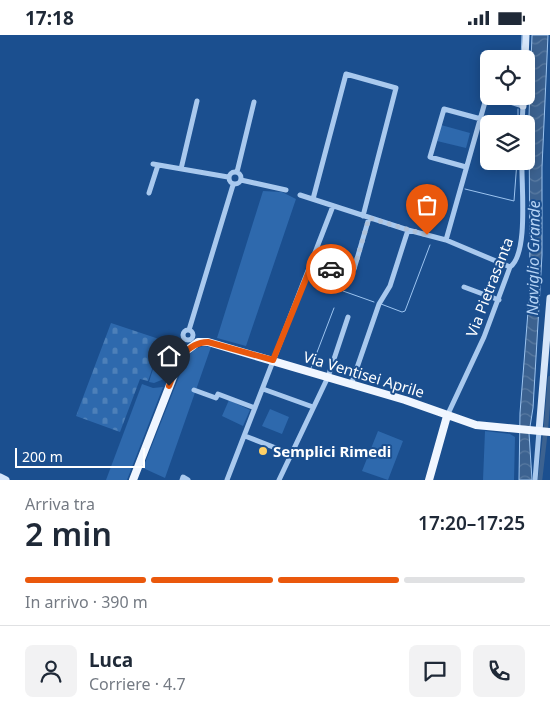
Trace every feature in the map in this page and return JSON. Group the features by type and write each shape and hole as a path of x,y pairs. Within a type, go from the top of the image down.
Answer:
{"main road":[{"name":"Via Ventisei Aprile","path":"192,341 208,342 273,360 405,400 476,425 550,431"},
{"path":"133,480 182,354 192,341"},
{"path":"429,480 447,416"},
{"path":"444,429 449,423 462,420"}],"street":[{"path":"525,50 526,35"},
{"path":"313,199 346,74 396,88 363,216"},
{"path":"181,169 197,101"},
{"path":"254,102 236,172 241,180 286,190"},
{"path":"519,105 522,106 522,115"},
{"path":"466,167 430,157 444,109 480,119"},
{"path":"446,240 480,122"},
{"path":"149,193 156,164 228,177 233,185 189,330 185,331 183,336 192,341 193,335 189,330"},
{"name":"Via Pietrasanta","path":"447,416 499,301 510,267 514,264 521,245 522,170"},
{"path":"228,177 230,173 236,172"},
{"path":"233,185 241,180"},
{"path":"300,195 369,218 446,240 510,267"},
{"path":"227,480 333,206"},
{"path":"312,264 349,273 354,269 369,218"},
{"path":"351,385 379,304 390,286 408,230"},
{"path":"464,287 499,301"},
{"path":"535,480 536,431 550,298"},
{"path":"279,480 328,377 348,317"},
{"path":"263,389 313,407"},
{"path":"194,390 216,398 218,393 255,408"},
{"path":"438,412 444,411 453,403"},
{"path":"245,436 291,454"},
{"path":"0,477 6,480"}],"green space":[{"path":"441,125 470,133 466,148 437,141"},
{"path":"263,191 282,192 296,199 246,346 217,338"},
{"path":"111,323 162,340 148,381 140,379 120,432 76,416"},
{"path":"163,337 183,342 174,352 164,379 154,383 149,382"},
{"path":"203,346 211,347 165,478 143,468 186,359 193,350"},
{"path":"142,384 153,388 163,387 127,480 106,480"},
{"path":"229,400 250,410 243,426 222,416"},
{"path":"270,409 289,417 282,434 262,426"},
{"path":"378,431 403,441 388,480 362,471"},
{"path":"485,431 510,434 515,437 514,480 483,480"}],"water":[{"name":"Naviglio Grande","path":"532,35 548,35 542,167 542,255 533,408 529,433 532,480 519,480 520,413 530,286 529,170 535,170 535,115 529,115 529,105 535,105 535,50 531,50"}],"waterway":[{"path":"521,50 522,35"},
{"path":"518,109 518,115"},
{"path":"465,189 514,201 516,170"},
{"path":"381,304 402,312 405,311 430,245"},
{"path":"343,291 374,302"},
{"path":"311,368 334,308"},
{"path":"546,427 550,378"},
{"path":"540,480 545,436"}],"way so far":[{"path":"331,269 349,273 354,269 369,218 427,235"}],"place":[{"name":"Semplici Rimedi","path":"263,451"}],"route":[{"path":"169,386 182,354 190,346 198,342 208,342 273,360 312,264 331,269"}]}
